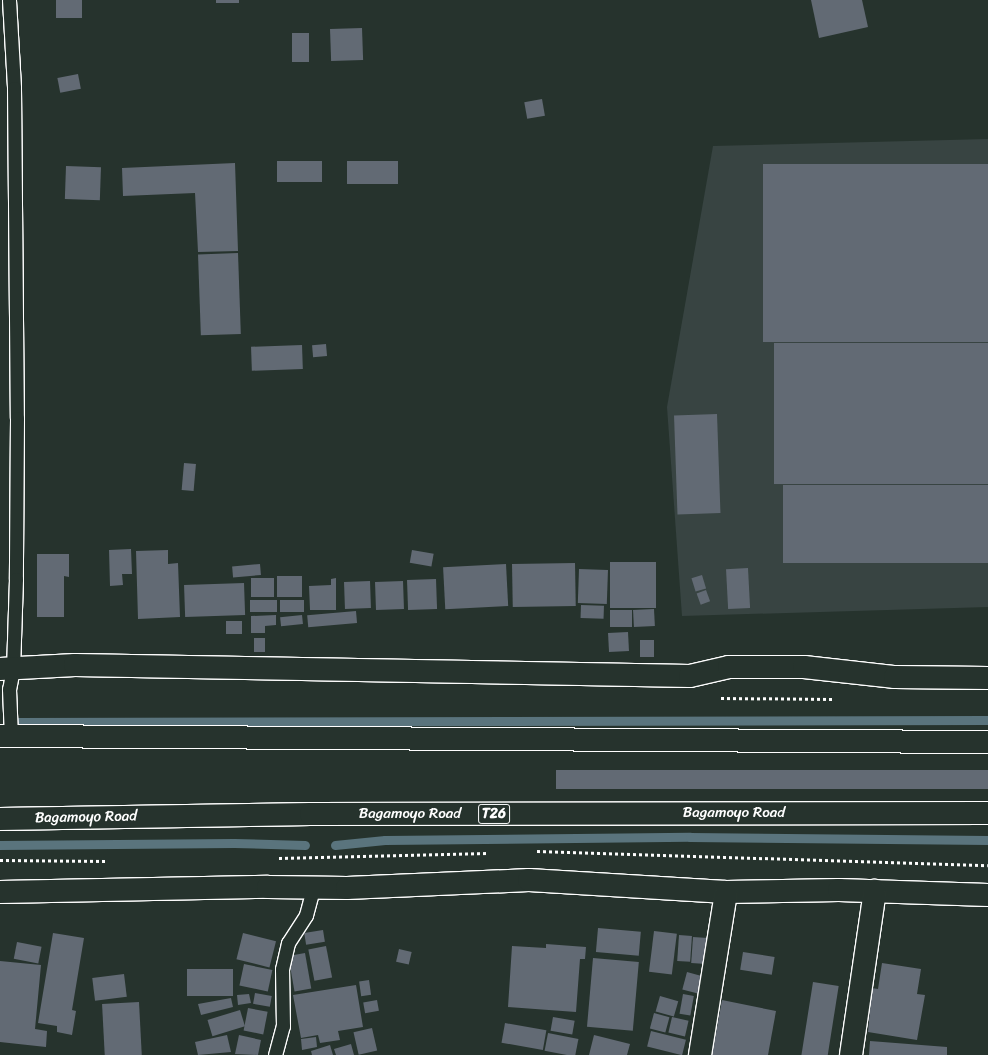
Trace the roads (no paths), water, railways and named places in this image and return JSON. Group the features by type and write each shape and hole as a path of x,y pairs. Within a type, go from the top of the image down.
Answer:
{"main road":[{"path":"4,666 690,676 729,667 804,667 896,677 988,678"},
{"path":"5,736 988,742"},
{"name":"Bagamoyo Road","path":"0,819 311,814 988,813"},
{"path":"0,892 313,888 529,880 726,892 875,891 988,895"},
{"path":"850,1055 875,891"},
{"path":"700,1055 726,892"}],"lane":[{"path":"5,736 9,689 4,666 17,410 14,88 9,0"},
{"path":"275,1055 283,1026 282,969 288,943 306,915 313,888"}],"waterway":[{"path":"17,722 988,720"},
{"path":"335,845 385,840 690,837 988,840"},
{"path":"0,845 234,843 305,845"}]}
